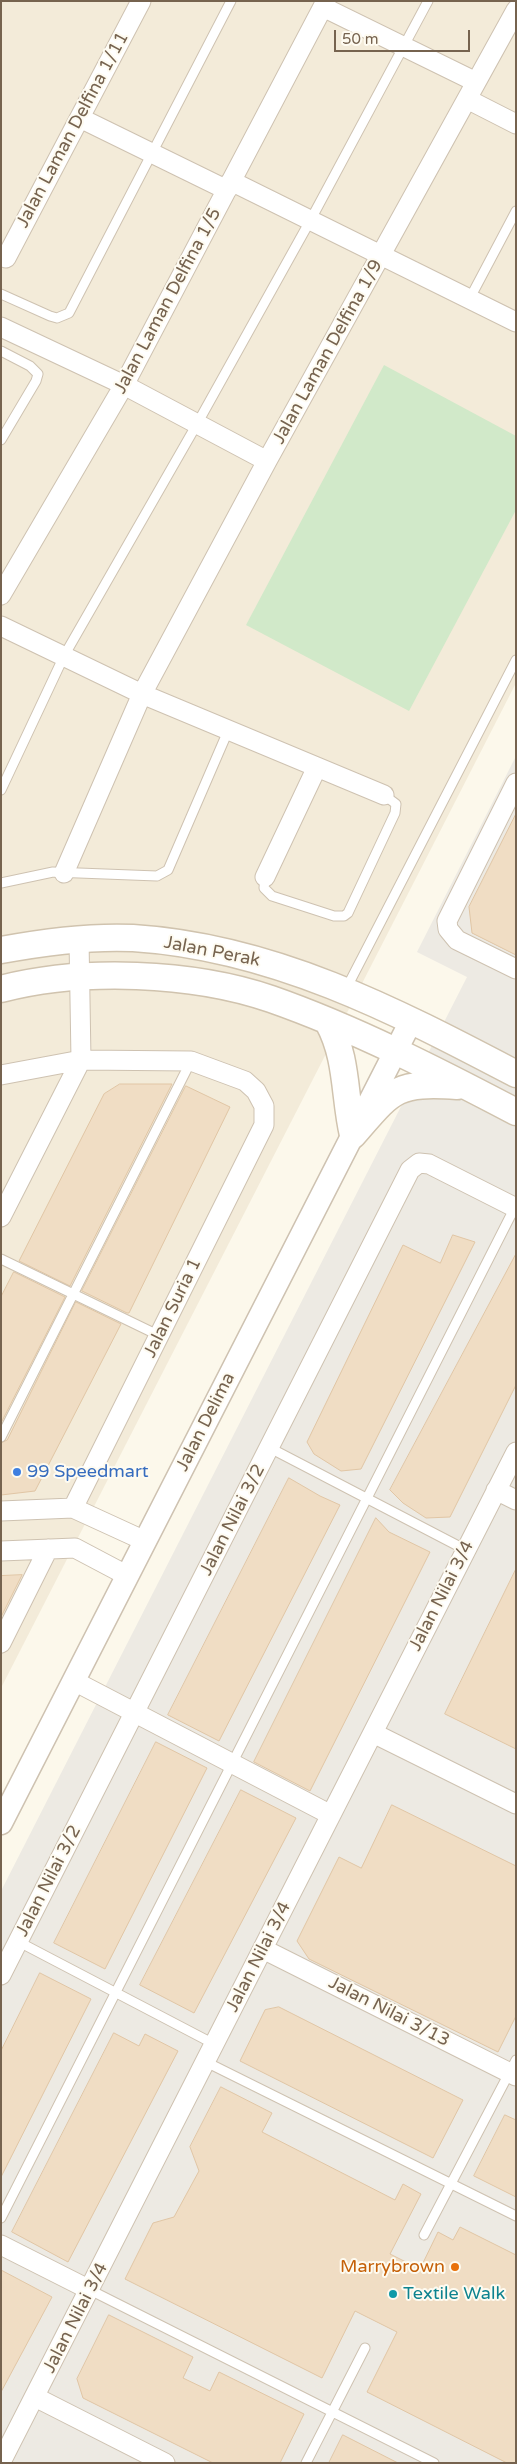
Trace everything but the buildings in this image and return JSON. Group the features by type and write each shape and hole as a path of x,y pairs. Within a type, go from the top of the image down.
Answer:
{"main road":[{"name":"Jalan Perak","path":"1,950 79,940 132,938 196,946 277,965 346,989 516,1074"},
{"name":"Jalan Perak","path":"1,988 80,977 131,975 193,980 270,999 328,1022 396,1052 516,1112"},
{"path":"328,1022 336,1036 342,1059 346,1078 346,1107 353,1135"},
{"path":"353,1135 384,1099 404,1088 424,1084 467,1087"}],"street":[{"name":"Jalan Laman Delfina 1/11","path":"4,262 141,1"},
{"path":"320,3 476,82"},
{"name":"Jalan Laman Delfina 1/5","path":"1,595 124,386 229,185 320,3"},
{"name":"Jalan Laman Delfina 1/9","path":"64,873 142,694 516,10"},
{"path":"467,99 516,124"},
{"path":"80,118 152,154 229,185 310,221 516,322"},
{"path":"1,327 124,386 268,461"},
{"path":"1,626 142,694 384,795"},
{"path":"265,877 317,766"},
{"path":"516,782 447,921 452,935 516,970"},
{"path":"1,1217 81,1060 79,940"},
{"name":"Jalan Delima","path":"1,1823 411,1022"},
{"path":"1,1075 81,1060 192,1061"},
{"name":"Jalan Suria 1","path":"73,1508 264,1124 264,1106 256,1091 245,1080 192,1061"},
{"name":"Jalan Nilai 3/2","path":"1,1976 414,1166 424,1162 429,1164 515,1208"},
{"name":"Jalan Nilai 3/4","path":"1,2462 516,1452"},
{"path":"496,1490 516,1500"},
{"path":"1,1512 73,1508 145,1541"},
{"path":"1,1643 48,1549"},
{"path":"1,1551 79,1550 128,1576"},
{"path":"74,1680 331,1815"},
{"path":"373,1733 516,1804"},
{"name":"Jalan Nilai 3/13","path":"263,1949 514,2070"},
{"path":"1,2245 90,2290"},
{"path":"35,2397 165,2463"}],"lane":[{"path":"1,294 57,318 70,312 231,1"},
{"path":"1,790 64,656 197,424 310,221 428,1"},
{"path":"470,298 516,211"},
{"path":"1,351 30,366 38,374 36,381 1,440"},
{"path":"346,989 516,660"},
{"path":"1,883 54,872 158,876 168,870 228,730"},
{"path":"265,877 264,888 272,896 334,916 344,916 348,913 395,813 396,804 384,795"},
{"path":"1,1437 192,1061"},
{"path":"1,2218 515,1208"},
{"path":"1,1259 160,1336"},
{"path":"270,1448 466,1550"},
{"path":"18,1942 117,1991 214,2044"},
{"path":"206,2062 516,2216"},
{"path":"424,2235 514,2070"},
{"path":"90,2290 434,2463"},
{"path":"306,2463 365,2348"}],"shaded area":[{"path":"1,1 516,1 516,683 1,1688"},
{"path":"516,756 516,2463 1,2463 1,1891 467,977 417,952"}],"green space":[{"path":"384,365 516,436 516,510 409,711 246,625"}],"place":[{"name":"99 Speedmart","path":"17,1472"},
{"name":"Marrybrown","path":"455,2267"},
{"name":"Textile Walk","path":"393,2294"}]}
